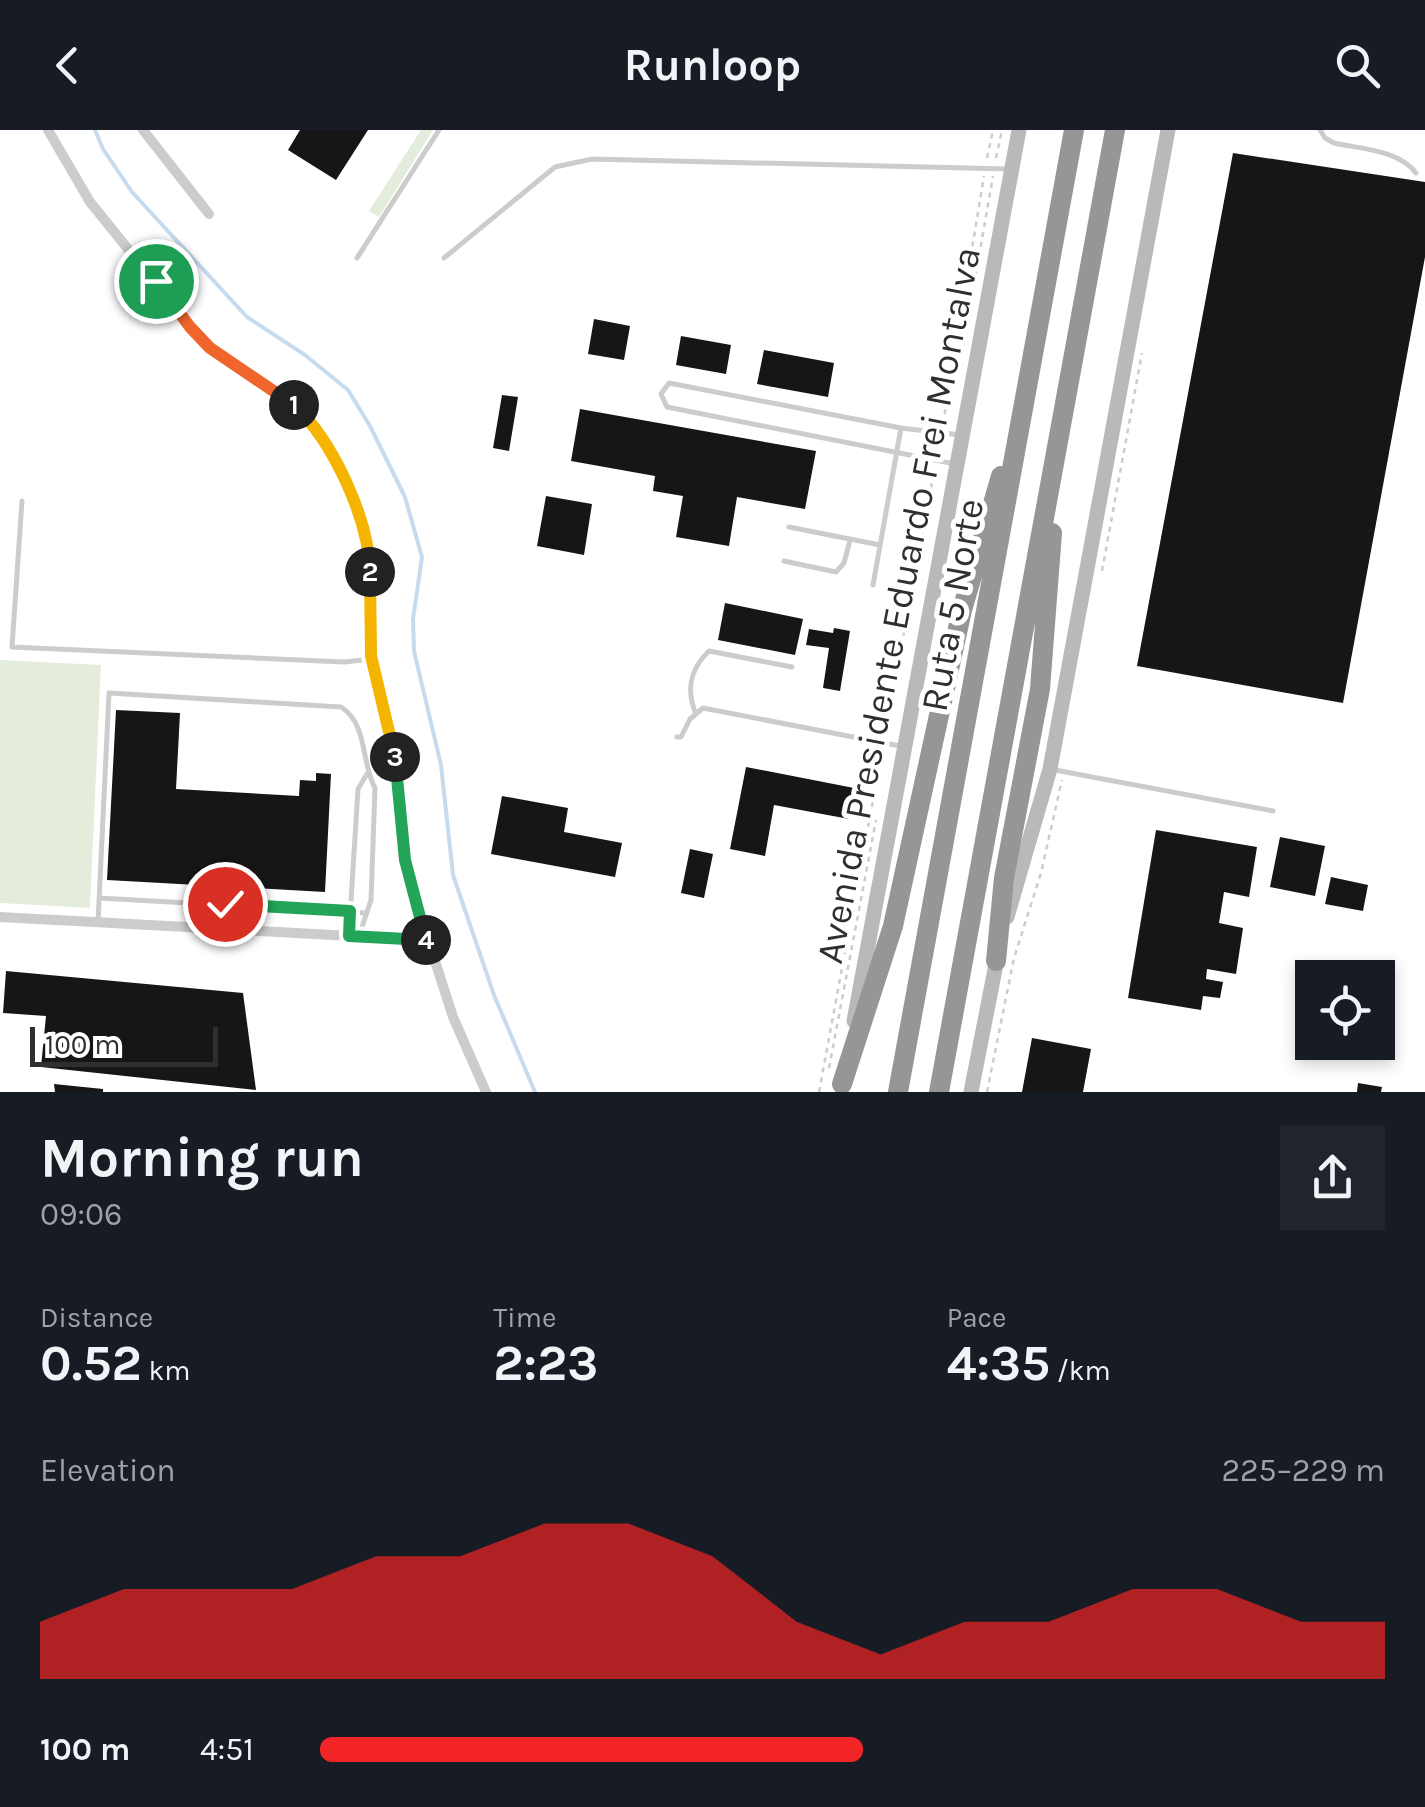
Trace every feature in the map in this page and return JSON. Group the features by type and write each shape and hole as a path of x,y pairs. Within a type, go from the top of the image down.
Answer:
{"highway":[{"name":"Ruta 5 Norte","path":"898,1092 1074,130"},
{"name":"Ruta 5 Norte","path":"939,1092 1115,133"},
{"path":"832,1090 893,926 966,595 1024,408"},
{"path":"996,961 1004,878 1040,688 1050,582 1054,466"}],"main road":[{"name":"Avenida Presidente Eduardo Frei Montalva","path":"832,1090 951,434 1020,130"},
{"path":"970,1092 996,961 1050,769 1168,130"}],"street":[{"path":"48,130 90,202 200,338 233,366 290,400 325,442 354,504 367,542 372,659 396,759 405,860 453,1017 486,1092"},
{"path":"142,130 209,214"},
{"path":"0,917 427,940"}],"lane":[{"path":"357,258 439,130"},
{"path":"1320,130 1334,143 1397,157 1416,173"},
{"path":"444,258 555,167 592,159 1012,169"},
{"path":"946,462 667,407 662,401 662,390 670,383 901,428 951,434"},
{"path":"872,585 901,428"},
{"path":"22,501 12,647 344,662 372,659"},
{"path":"789,527 880,545"},
{"path":"784,561 836,572 844,564 850,540"},
{"path":"696,714 688,697 694,672 709,651 792,667"},
{"path":"98,922 109,693 340,707 354,719 367,774 375,788 371,900 354,936"},
{"path":"677,737 703,708 893,744"},
{"path":"1050,769 1273,812"},
{"path":"354,936 350,911 358,789 367,774"},
{"path":"99,898 366,913"}],"path":[{"path":"951,434 992,130"},
{"path":"958,377 1002,130"},
{"path":"951,434 952,414"},
{"path":"832,1090 946,462"},
{"path":"926,556 946,462"}],"green space":[{"path":"421,130 433,130 379,217 369,211"},
{"path":"0,660 101,665 90,908 0,903"}],"building":[{"path":"300,130 368,130 336,180 288,150"},
{"path":"1233,153 1425,182 1425,257 1343,703 1137,666"},
{"path":"594,319 630,326 624,360 588,354"},
{"path":"681,336 731,345 726,374 676,365"},
{"path":"764,350 834,363 828,397 757,384"},
{"path":"502,395 518,397 509,451 493,448"},
{"path":"580,409 816,451 805,509 737,497 729,546 676,537 683,496 653,491 655,476 571,461"},
{"path":"546,496 592,504 584,555 537,546"},
{"path":"725,603 803,619 795,655 718,640"},
{"path":"834,628 850,631 840,691 823,688 829,648 806,645 809,629 833,633"},
{"path":"116,710 180,713 176,789 299,796 300,780 316,781 316,773 331,774 325,892 107,880"},
{"path":"746,767 854,788 849,819 774,805 765,856 730,849"},
{"path":"502,796 568,808 564,832 622,843 615,877 491,854"},
{"path":"1156,830 1257,847 1249,897 1224,892 1219,923 1243,928 1236,974 1207,969 1206,979 1223,982 1220,998 1203,996 1201,1010 1128,998"},
{"path":"1280,837 1325,846 1315,896 1270,887"},
{"path":"690,849 713,854 704,898 681,893"},
{"path":"1331,877 1368,885 1363,911 1325,904"},
{"path":"6,971 243,993 256,1090 41,1067 46,1016 3,1013"},
{"path":"1032,1038 1091,1049 1083,1092 1022,1092"},
{"path":"1358,1083 1382,1087 1381,1092 1357,1092"},
{"path":"54,1084 103,1089 103,1092 55,1092"}],"waterway":[{"path":"95,130 132,192 247,317 305,355 348,390 405,497 422,557 413,619 414,651 441,765 453,875 494,995 535,1092"}],"route":[{"path":"156,281 210,348 290,400 308,418 332,455 354,504 369,552 369,635 374,675 396,759 405,860 427,940 349,936 350,911 225,904"}]}
